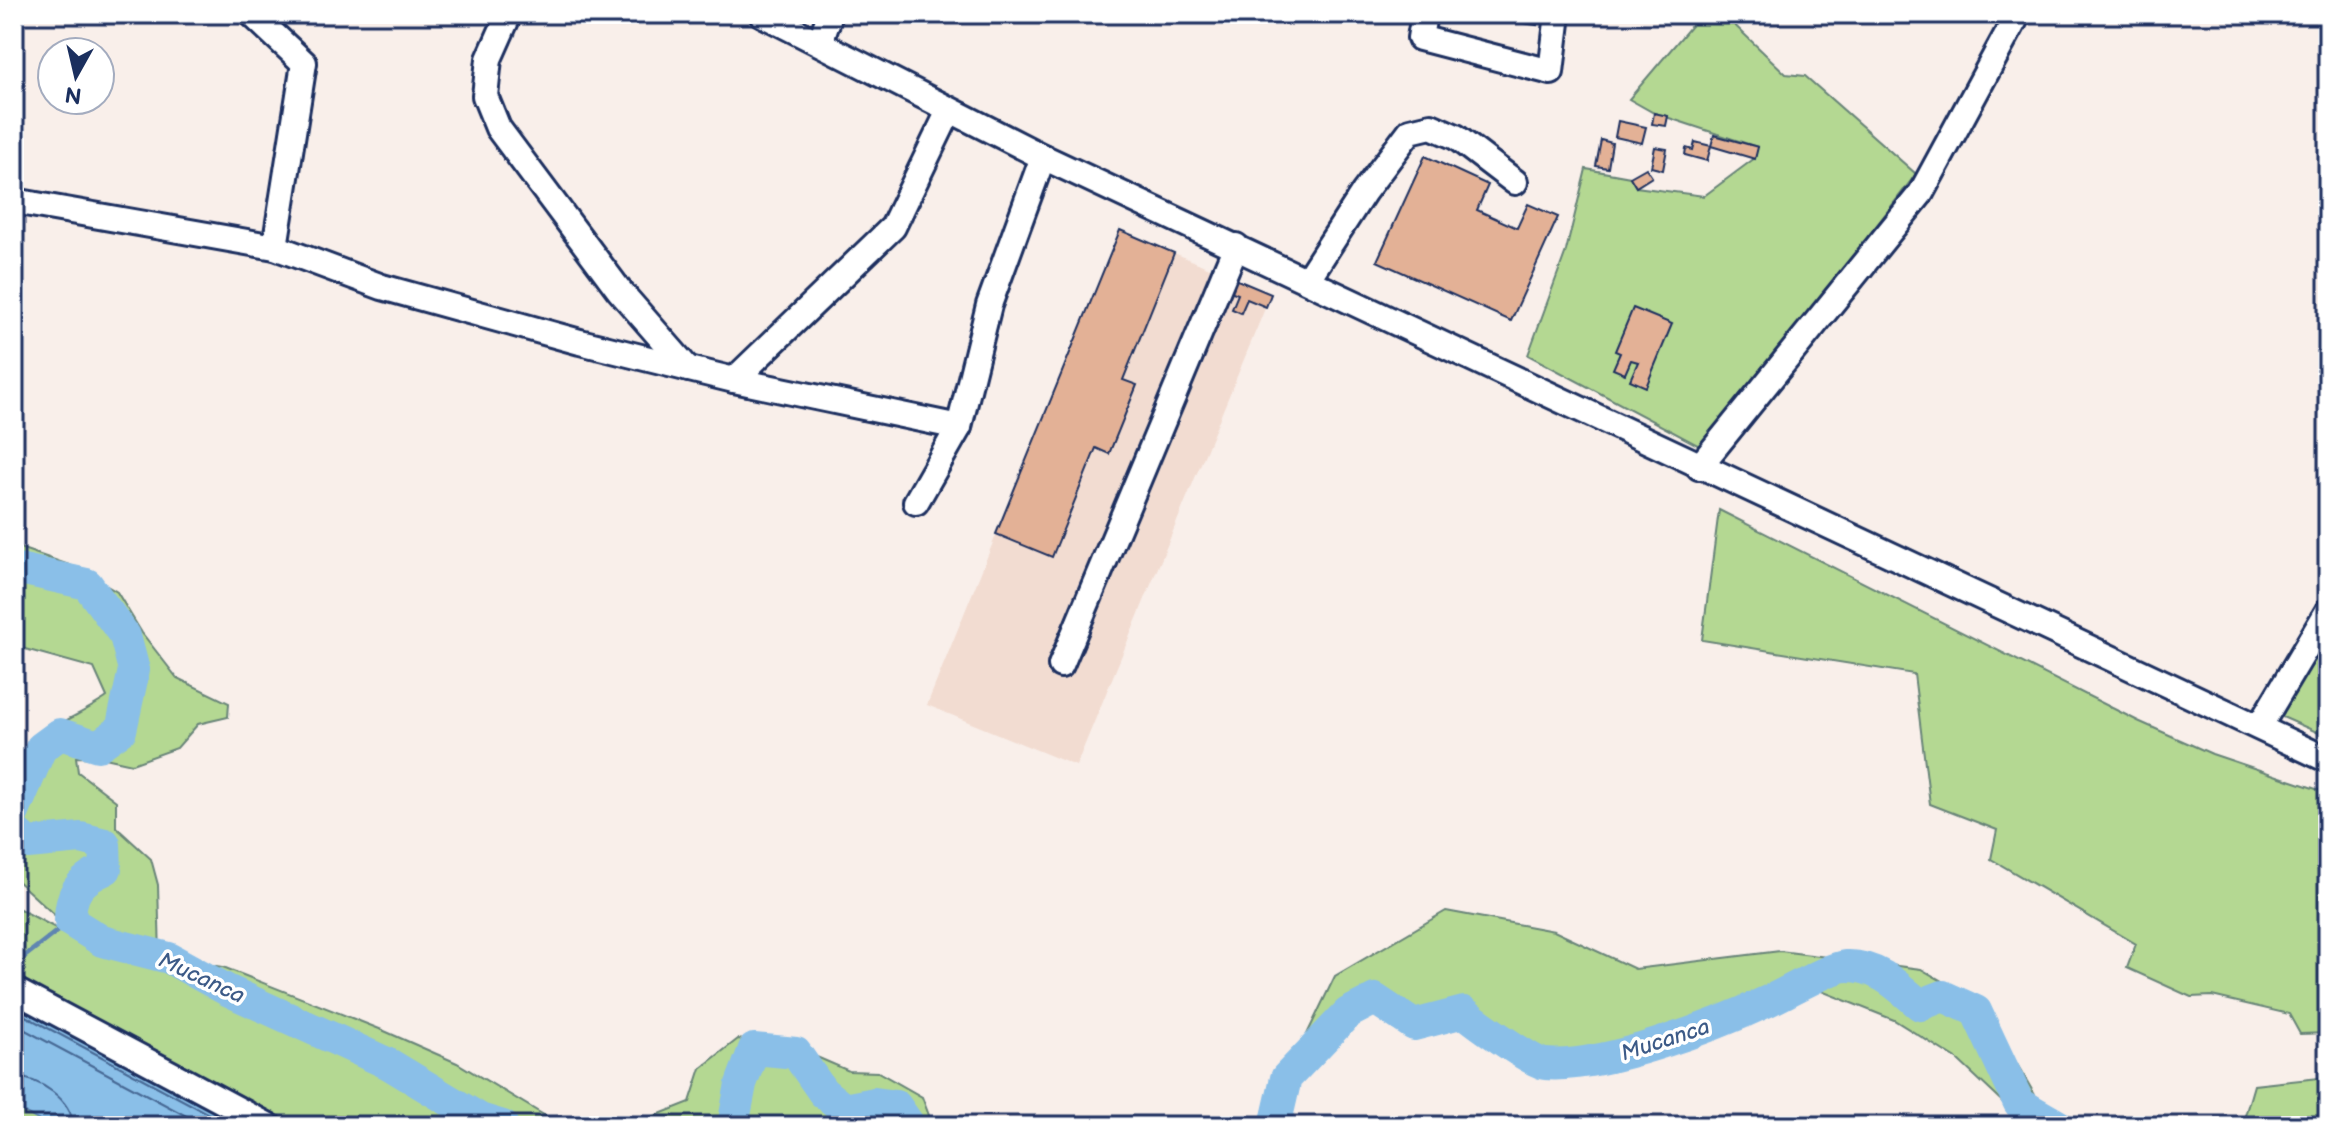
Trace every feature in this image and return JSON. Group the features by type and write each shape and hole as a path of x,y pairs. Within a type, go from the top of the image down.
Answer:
{"street":[{"path":"252,14 304,63 275,247"},
{"path":"509,14 489,59 485,96 498,128 619,290 688,369"},
{"path":"762,14 1043,157 2328,760"},
{"path":"820,43 830,14"},
{"path":"1424,14 1420,38 1551,72 1558,14"},
{"path":"1699,467 1921,193 2018,14"},
{"path":"734,380 893,227 949,111"},
{"path":"1307,280 1364,192 1410,131 1431,126 1456,137 1515,182"},
{"path":"916,502 959,427 989,305 1043,157"},
{"path":"14,201 275,247 425,300 734,380 959,427"},
{"path":"1061,665 1236,246"},
{"path":"2259,727 2328,611"},
{"path":"14,990 269,1126"}],"shaded area":[{"path":"1120,230 1271,294 1076,766 927,705"}],"green space":[{"path":"1701,14 1723,14 1786,74 1805,76 1916,174 1705,449 1528,355 1566,251 1586,169 1630,177 1636,187 1704,196 1755,158 1757,147 1654,113 1629,99"},
{"path":"1719,510 2138,721 2212,754 2328,793 2328,1033 2300,1034 2289,1014 2212,996 2191,997 2127,968 2136,944 1991,859 1997,830 1930,804 1914,674 1702,640"},
{"path":"14,546 75,567 117,592 142,633 177,678 229,703 228,717 198,724 177,748 132,764 105,758 76,757 78,772 116,801 116,827 151,859 158,885 160,956 223,967 382,1030 457,1063 562,1126 14,1126 14,906 86,944 14,878 14,767 20,755 42,735 107,697 94,668 14,646"},
{"path":"2328,629 2328,737 2278,715"},
{"path":"1446,911 1554,931 1635,969 1780,951 1921,969 1982,1004 2035,1095 2074,1126 2028,1126 1958,1060 1894,1020 1804,984 1738,1015 1599,1061 1543,1065 1490,1034 1464,1012 1414,1025 1375,999 1348,1014 1286,1078 1335,976"},
{"path":"738,1039 796,1048 849,1071 878,1072 922,1097 933,1126 629,1126 690,1102 701,1068"},
{"path":"2328,1077 2328,1126 2242,1126 2254,1085"}],"water":[{"path":"14,990 269,1126 48,1126 14,1106"}],"building":[{"path":"1502,14 1538,14 1537,25 1501,20"},
{"path":"1654,113 1668,116 1666,126 1652,124"},
{"path":"1618,121 1646,127 1642,143 1615,137"},
{"path":"1714,135 1758,147 1755,159 1711,146"},
{"path":"1601,140 1612,143 1608,168 1596,166"},
{"path":"1695,142 1711,146 1707,161 1685,155 1686,148 1693,150"},
{"path":"1655,147 1667,149 1663,170 1651,167"},
{"path":"1425,156 1488,185 1477,210 1517,228 1528,204 1558,217 1511,321 1377,261"},
{"path":"1646,168 1652,177 1636,187 1630,177"},
{"path":"1120,230 1174,253 1123,380 1137,385 1109,454 1096,448 1052,557 996,534"},
{"path":"1235,279 1271,294 1266,307 1247,299 1241,313 1232,309 1238,294 1230,291"},
{"path":"1633,308 1672,324 1646,387 1630,380 1638,362 1631,360 1625,374 1613,369 1620,353 1615,351"}],"waterway":[{"name":"Mucanca","path":"14,572 24,570 87,584 125,636 134,670 121,730 98,746 60,734 41,748 14,812"},
{"name":"Mucanca","path":"14,831 28,843 81,838 105,844 106,869 78,888 72,902 70,921 102,941 169,958 227,990 389,1064 480,1119 503,1126"},
{"path":"14,974 20,960 70,921"},
{"name":"Mucanca","path":"1275,1126 1286,1078 1348,1013 1375,999 1414,1025 1464,1012 1539,1062 1569,1064 1658,1044 1746,1011 1828,971 1846,966 1877,973 1920,1005 1943,996 1976,1011 2019,1103 2059,1126"},
{"name":"Mucanca","path":"733,1126 741,1084 754,1049 796,1053 823,1092 844,1109 875,1103 896,1106 910,1126"}]}
